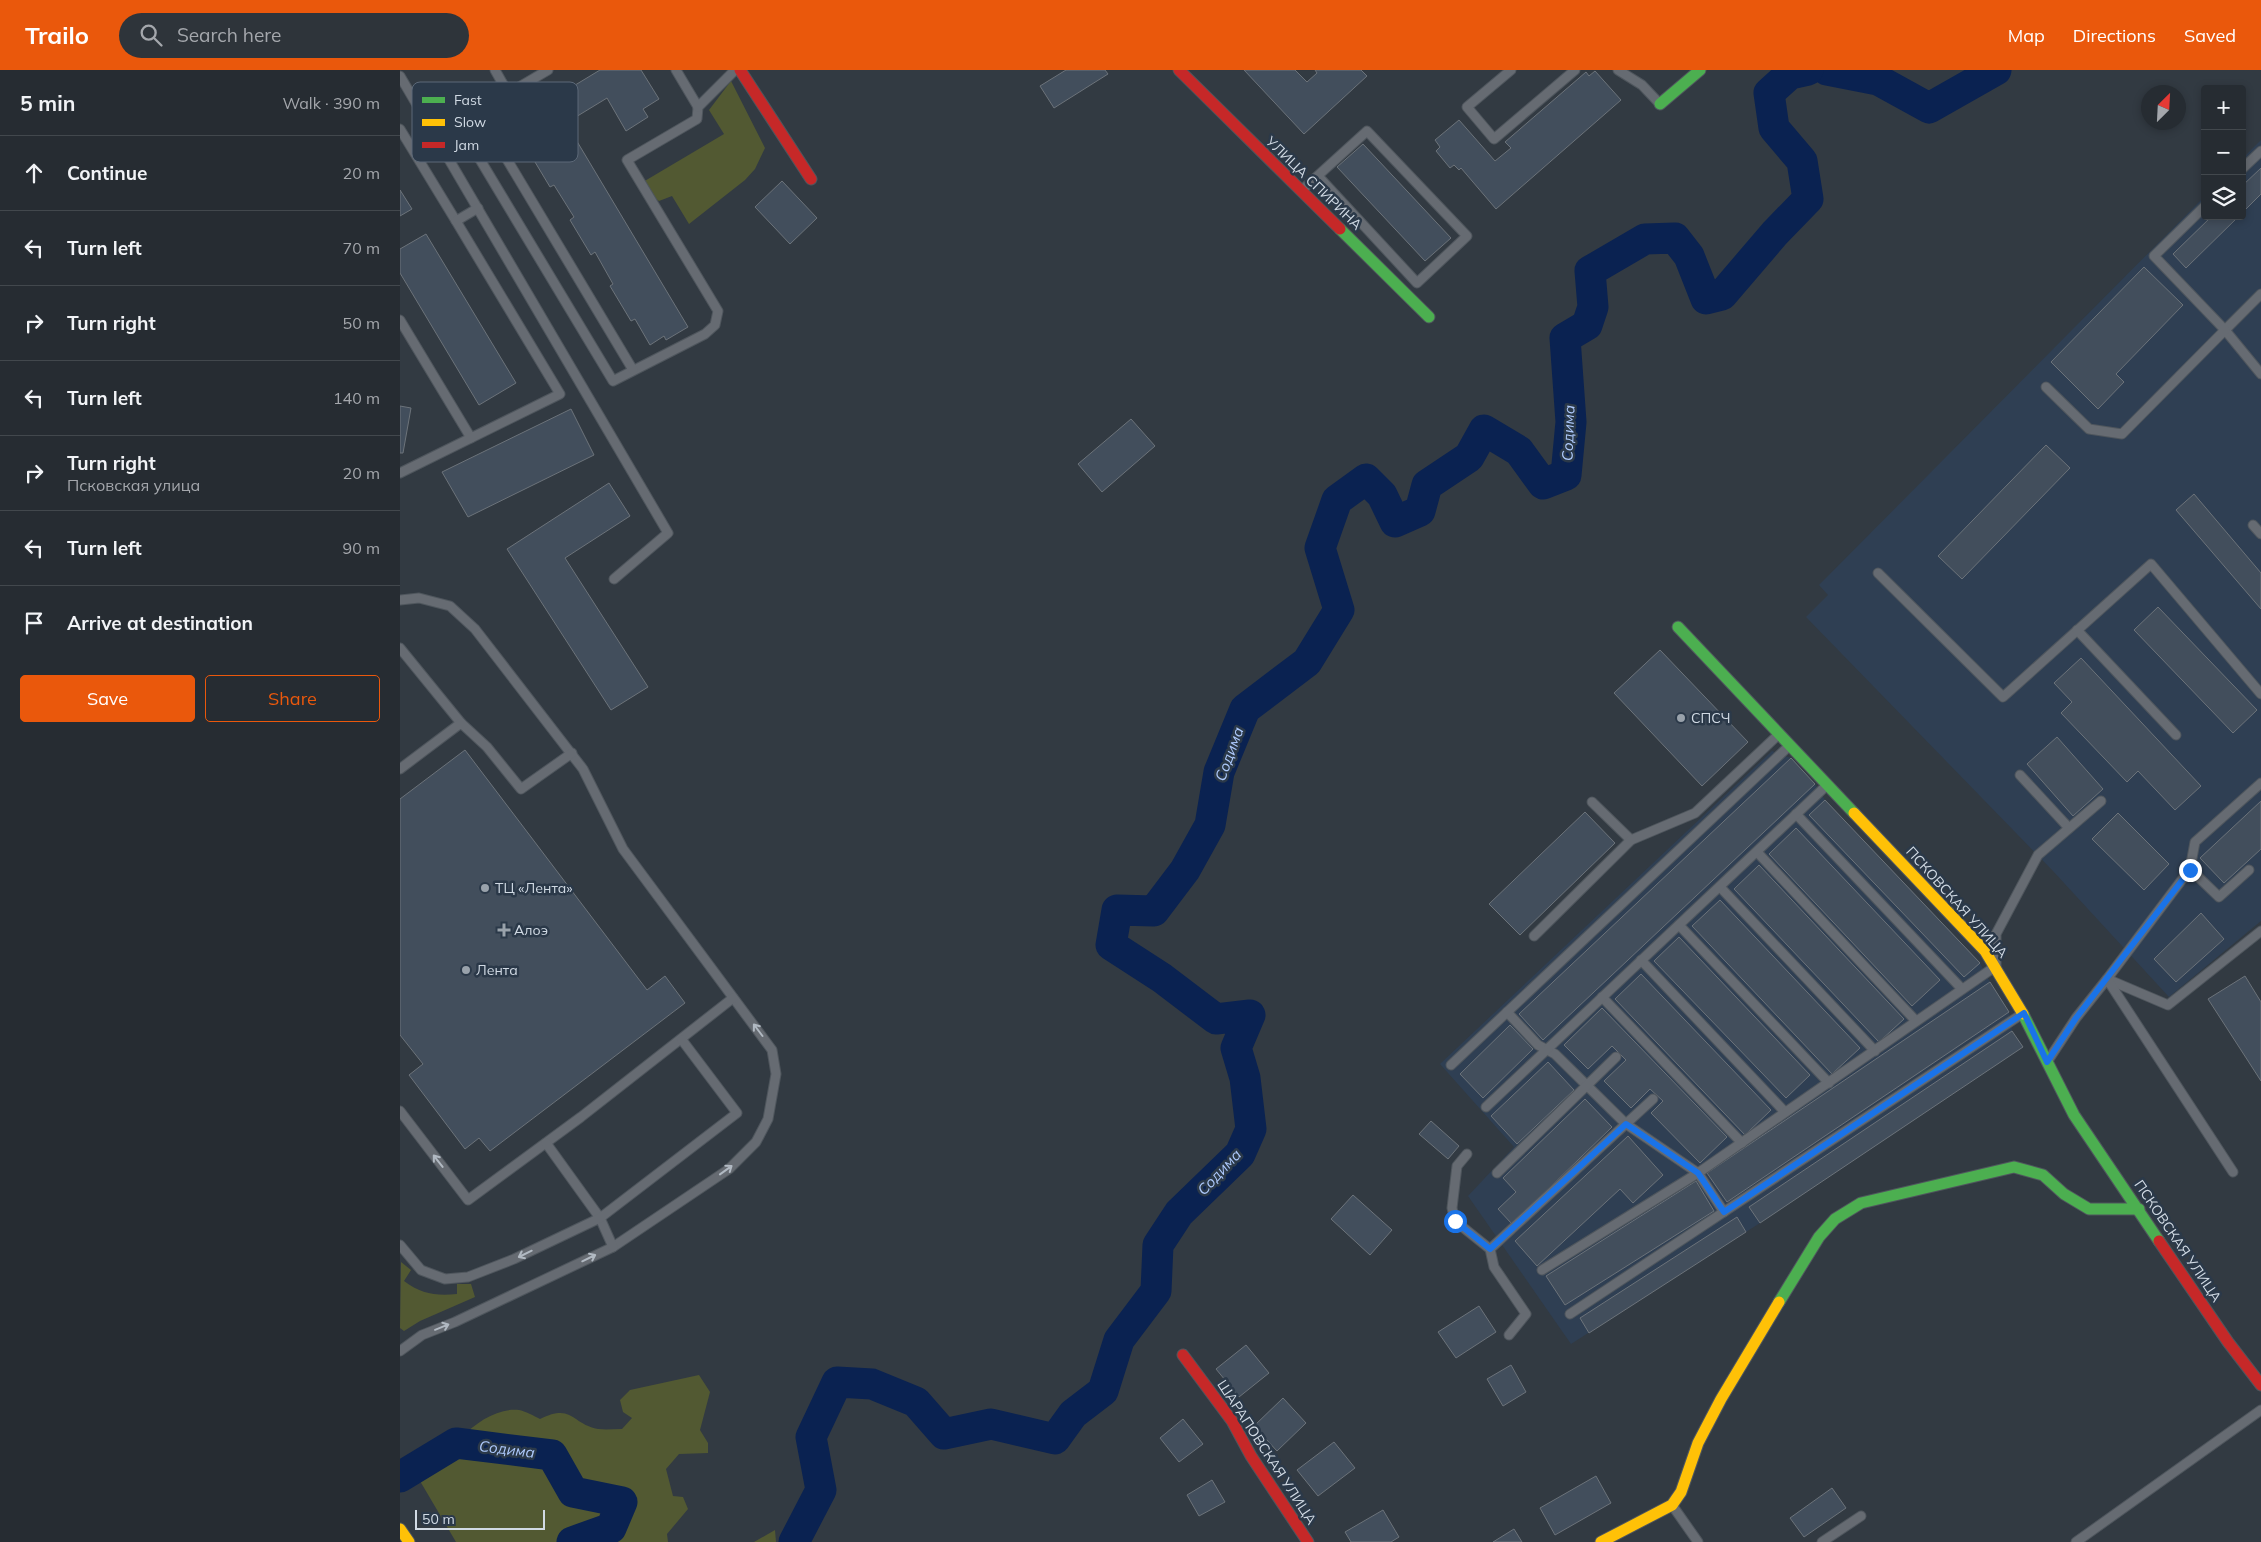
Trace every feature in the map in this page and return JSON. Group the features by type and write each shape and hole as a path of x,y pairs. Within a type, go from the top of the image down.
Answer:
{"street":[{"path":"740,70 811,179"},
{"name":"УЛИЦА СПИРИНА","path":"1179,70 1300,192 1429,317"},
{"path":"1660,104 1700,70"},
{"name":"ПСКОВСКАЯ УЛИЦА","path":"1678,627 1985,950 2024,1013 2074,1116 2228,1342 2261,1385"},
{"path":"1601,1542 1672,1505 1681,1492 1698,1443 1721,1399 1819,1237 1835,1219 1860,1203 2014,1167 2042,1175 2064,1194 2089,1209 2139,1209"},
{"name":"ШАРАПОВСКАЯ УЛИЦА","path":"1183,1354 1232,1421 1251,1456 1308,1542"},
{"path":"400,1529 410,1542"}],"lane":[{"path":"495,70 502,82"},
{"path":"527,82 548,70"},
{"path":"482,162 613,381 705,334 715,325 718,311 627,160 697,119 698,106 676,70"},
{"path":"698,106 735,70"},
{"path":"1510,70 1467,108 1494,138 1575,70"},
{"path":"1618,70 1642,85 1660,104"},
{"path":"400,76 412,96"},
{"path":"400,129 412,149"},
{"path":"1300,192 1367,131 1467,236 1417,283 1407,295"},
{"path":"2246,165 2261,151"},
{"path":"400,473 560,394 420,162"},
{"path":"451,162 668,534 614,579"},
{"path":"509,162 633,370"},
{"path":"1318,176 1417,283"},
{"path":"456,221 478,208"},
{"path":"2201,210 2154,256 2224,330 2261,374"},
{"path":"2046,387 2089,429 2122,434 2261,294"},
{"path":"400,320 471,438"},
{"path":"2253,525 2261,534"},
{"path":"1878,573 2003,697 2151,564 2261,694"},
{"path":"400,600 419,598 434,600 450,606 464,616 572,753 583,769 623,850 772,1050 776,1061 772,1105 763,1131 748,1153 729,1169 612,1247 455,1322 422,1335 400,1351"},
{"path":"2077,630 2176,735"},
{"path":"400,648 461,723 487,747 521,790 572,753"},
{"path":"400,769 461,723"},
{"path":"1534,936 1631,840 1695,813 1779,734"},
{"path":"1451,1065 1790,746"},
{"path":"2020,775 2069,828"},
{"path":"2047,1062 2076,1018 2190,870 2195,842 2261,783"},
{"path":"1486,1107 1828,785"},
{"path":"1542,1270 1698,1173 1784,1111 1829,1083 1996,966 1996,934 2038,855 2101,801"},
{"path":"1592,802 1631,840"},
{"path":"1796,814 1962,989"},
{"path":"1757,852 1916,1021"},
{"path":"2190,870 2220,897 2249,870"},
{"path":"1720,887 1875,1051"},
{"path":"1679,925 1829,1083"},
{"path":"2106,979 2168,1004 2261,931"},
{"path":"1641,960 1784,1111"},
{"path":"2106,979 2233,1172"},
{"path":"1602,997 1742,1143"},
{"path":"400,1110 468,1200 682,1040 733,998"},
{"path":"1507,1012 1538,1044 1556,1054 1626,1124 1698,1173 1724,1212"},
{"path":"1570,1314 2024,1013"},
{"path":"400,1245 421,1270 445,1279 457,1280 514,1259 600,1218 738,1114 682,1040"},
{"path":"1497,1173 1616,1057"},
{"path":"1490,1249 1653,1099"},
{"path":"546,1143 600,1218 612,1247"},
{"path":"1467,1154 1457,1166 1452,1208 1455,1221 1490,1249 1494,1267 1526,1314 1509,1335"},
{"path":"2076,1542 2261,1410"},
{"path":"1672,1505 1698,1542"},
{"path":"1822,1542 1861,1516"}],"shaded area":[{"path":"2261,140 2261,921 2169,997 2053,871 1806,617 1828,595 1819,585 2201,200 2201,220 2246,220 2246,155"},
{"path":"1772,751 1791,758 1815,784 1825,800 1980,963 2009,1012 2012,1031 2023,1047 1760,1223 1571,1344 1468,1196 1514,1147 1440,1064"}],"green space":[{"path":"731,81 765,148 755,169 745,180 689,224 672,196 659,201 652,196 643,182 724,134 709,110"},
{"path":"401,1262 411,1270 404,1281 416,1289 442,1295 457,1294 457,1284 471,1284 475,1297 420,1321 404,1331 400,1328"},
{"path":"699,1375 710,1392 700,1430 708,1443 708,1453 679,1454 666,1469 673,1496 683,1497 688,1509 667,1534 668,1542 456,1542 420,1481 452,1446 477,1424 490,1416 505,1411 519,1410 540,1419 559,1413 571,1416 582,1423 598,1429 622,1429 632,1418 623,1412 620,1400 630,1390"},
{"path":"775,1530 776,1542 754,1542"}],"building":[{"path":"600,70 641,70 659,99 643,109 648,117 626,131 607,98 578,116 578,83"},
{"path":"1066,70 1105,70 1108,74 1054,108 1040,86"},
{"path":"1244,70 1295,70 1307,82 1317,73 1315,70 1361,70 1367,76 1304,134"},
{"path":"1595,71 1621,100 1496,209 1461,168 1459,170 1454,165 1450,168 1436,151 1440,147 1435,140 1459,120 1495,161 1511,148 1505,142 1586,72 1589,76"},
{"path":"578,143 688,327 666,340 664,336 650,345 635,319 631,321 610,286 613,284 595,252 591,255 570,220 574,217 554,185 550,187 535,162 578,162"},
{"path":"1363,144 1451,238 1425,261 1337,167"},
{"path":"2261,168 2261,194 2246,209 2246,182"},
{"path":"782,181 817,218 790,244 755,207"},
{"path":"400,190 412,209 400,216"},
{"path":"2208,220 2235,220 2186,268 2173,254"},
{"path":"426,234 516,383 479,405 400,273 400,249"},
{"path":"2144,267 2183,305 2116,374 2124,382 2098,409 2051,362"},
{"path":"400,406 411,408 403,453 400,453"},
{"path":"571,409 594,455 468,517 442,472"},
{"path":"1131,419 1155,446 1102,492 1078,464"},
{"path":"2046,445 2070,468 1962,579 1938,556"},
{"path":"609,483 630,516 565,558 648,687 611,710 507,549"},
{"path":"2194,494 2261,573 2261,609 2176,510"},
{"path":"2158,607 2257,710 2233,733 2134,630"},
{"name":"СПСЧ","path":"1660,650 1748,742 1702,786 1614,693"},
{"path":"2081,658 2201,786 2175,810 2138,771 2127,782 2061,713 2072,702 2054,683"},
{"path":"2057,737 2103,789 2073,816 2027,764"},
{"name":"ТЦ «Лента»","path":"465,750 647,990 665,976 685,1003 490,1151 479,1138 465,1149 409,1075 423,1064 400,1035 400,799"},
{"path":"1791,758 1815,784 1543,1040 1519,1014"},
{"path":"1825,800 1980,963 1964,977 1809,815"},
{"path":"2261,801 2261,849 2224,883 2200,858"},
{"path":"1585,812 1615,843 1520,935 1489,904"},
{"path":"2118,813 2169,864 2144,890 2092,839"},
{"path":"1796,828 1940,980 1912,1006 1769,854"},
{"path":"1759,865 1904,1019 1879,1042 1734,889"},
{"path":"1720,900 1860,1048 1832,1074 1692,926"},
{"path":"2201,913 2224,939 2176,982 2154,959"},
{"path":"1679,937 1810,1075 1786,1098 1654,961"},
{"path":"1641,974 1771,1110 1745,1135 1615,999"},
{"path":"2245,976 2261,1002 2261,1081 2208,999"},
{"path":"1990,982 2009,1012 1727,1202 1707,1173"},
{"path":"1602,1008 1727,1137 1700,1163 1651,1113 1663,1101 1650,1089 1631,1108 1604,1081 1626,1060 1612,1046 1588,1069 1564,1045"},
{"path":"1510,1025 1533,1049 1483,1098 1460,1074"},
{"path":"2012,1031 2023,1047 1760,1223 1749,1207"},
{"path":"1548,1062 1574,1090 1517,1144 1491,1116"},
{"path":"1585,1099 1612,1127 1512,1224 1498,1209 1516,1192 1503,1178"},
{"path":"1431,1121 1459,1146 1448,1159 1419,1134"},
{"path":"1628,1136 1663,1175 1633,1203 1620,1189 1537,1266 1515,1241"},
{"path":"1696,1181 1714,1211 1565,1305 1546,1276"},
{"path":"1353,1195 1392,1230 1370,1255 1331,1219"},
{"path":"1737,1217 1746,1232 1589,1333 1580,1318"},
{"path":"1479,1306 1496,1332 1456,1358 1438,1332"},
{"path":"1246,1345 1269,1373 1239,1397 1216,1369"},
{"path":"1511,1365 1526,1392 1503,1406 1487,1379"},
{"path":"1283,1398 1306,1423 1277,1451 1254,1426"},
{"path":"1183,1419 1203,1444 1179,1462 1160,1438"},
{"path":"1334,1442 1355,1468 1318,1496 1297,1470"},
{"path":"1596,1476 1611,1503 1555,1535 1540,1508"},
{"path":"1212,1480 1225,1502 1199,1516 1187,1495"},
{"path":"1832,1488 1846,1508 1804,1537 1790,1518"},
{"path":"1383,1510 1399,1537 1391,1542 1351,1542 1345,1532"},
{"path":"1514,1529 1522,1542 1493,1542"}],"waterway":[{"name":"Содима","path":"794,1542 821,1490 811,1437 837,1382 872,1384 916,1402 944,1434 991,1424 1055,1439 1073,1414 1103,1391 1119,1340 1156,1291 1158,1245 1179,1213 1240,1154 1251,1129 1245,1078 1236,1048 1250,1015 1216,1019 1162,978 1111,945 1117,910 1154,911 1185,870 1210,825 1219,772 1245,709 1307,662 1339,610 1320,548 1337,500 1366,479 1382,495 1395,522 1420,511 1427,485 1469,457 1484,430 1519,451 1543,484 1566,475 1571,422 1565,338 1587,325 1593,307 1590,271 1645,239 1675,238 1689,256 1706,299 1722,295 1775,233 1808,199 1802,161 1774,128 1769,93 1790,74 1808,70"},
{"name":"Содима","path":"1827,70 1878,80 1929,108 1996,70"},
{"name":"Содима","path":"400,1477 456,1443 552,1455 573,1492 622,1502 611,1528 572,1542"}],"traffic: fast":[{"path":"1660,104 1700,70"},
{"path":"1340,229 1429,317"},
{"path":"1678,627 1854,813"},
{"path":"2023,1014 2074,1115 2159,1241"},
{"path":"1779,1302 1819,1237 1835,1219 1861,1203 2014,1167 2043,1175 2064,1194 2089,1209 2139,1209"}],"traffic: slow":[{"path":"1854,813 1985,951 2023,1014"},
{"path":"1601,1542 1672,1505 1681,1492 1698,1443 1721,1399 1779,1302"},
{"path":"400,1529 409,1542"}],"traffic: jam":[{"path":"740,70 811,179"},
{"path":"1179,70 1340,229"},
{"path":"2159,1241 2228,1342 2261,1385"},
{"path":"1183,1355 1232,1421 1251,1456 1308,1542"}],"place":[{"name":"СПСЧ","path":"1681,718"},
{"name":"ТЦ «Лента»","path":"485,888"},
{"name":"Алоэ","path":"504,930"},
{"name":"Лента","path":"466,970"}],"route":[{"path":"1455,1221 1490,1249 1626,1124 1698,1173 1724,1212 2024,1013 2047,1062 2076,1018 2190,870"}]}
